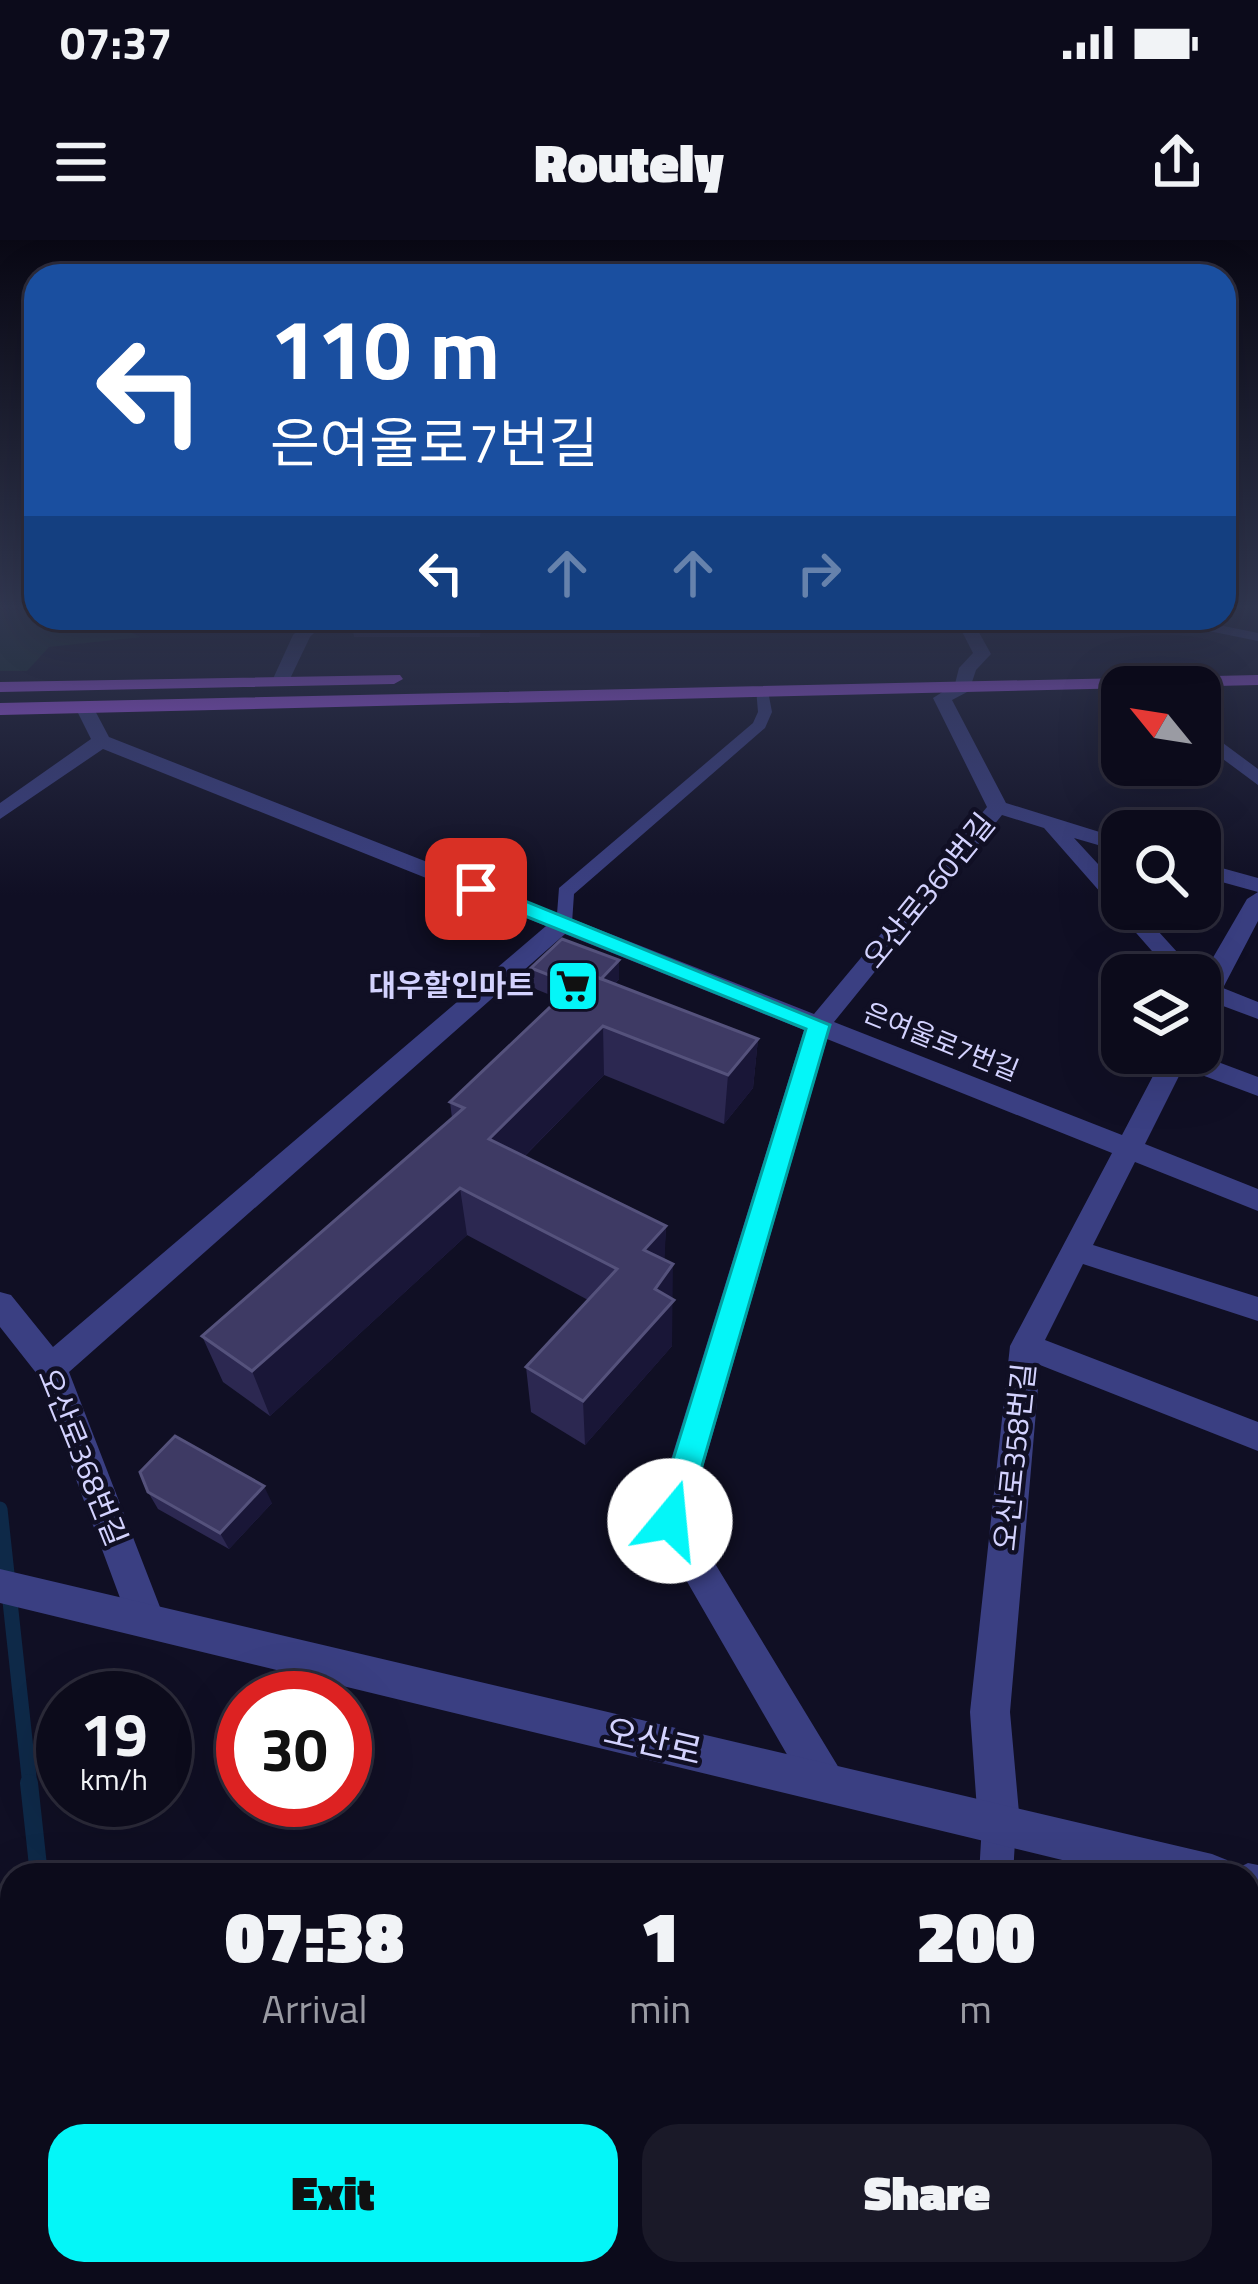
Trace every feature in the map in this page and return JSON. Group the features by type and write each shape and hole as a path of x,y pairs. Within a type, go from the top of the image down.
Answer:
{"main road":[{"path":"0,709 157,705"}],"street":[{"name":"오산로360번길","path":"825,1782 670,1521 818,1025 998,807 946,705"},
{"path":"0,813 101,740 84,707"},
{"name":"은여울로7번길","path":"101,740 1258,1200"},
{"path":"1221,749 1258,779"},
{"path":"998,807 1101,840"},
{"path":"1050,824 1101,881"},
{"path":"1221,875 1258,885"},
{"path":"1221,964 1258,899"},
{"path":"51,1368 563,923"},
{"path":"1146,930 1167,954"},
{"path":"1221,1002 1258,1011"},
{"path":"1221,1072 1258,1087"},
{"name":"오산로358번길","path":"1000,1824 990,1712 1026,1346 1166,1074"},
{"path":"1074,1250 1258,1310"},
{"name":"오산로368번길","path":"0,1304 51,1368 146,1620"},
{"path":"1026,1346 1258,1437"},
{"name":"오산로","path":"0,1586 1162,1863"}],"lane":[{"path":"563,923 565,892 760,724 763,705"},
{"path":"997,1863 1000,1824"}],"building":[{"path":"562,939 619,960 601,979 586,973 574,985 531,968"},
{"path":"586,973 758,1039 728,1075 603,1026 489,1139 666,1226 644,1250 673,1264 655,1289 674,1300 583,1401 526,1367 617,1269 460,1188 252,1371 202,1336 464,1108 450,1102"},
{"path":"175,1436 264,1486 220,1533 148,1492 140,1472"}],"waterway":[{"path":"0,1509 30,1786"},
{"path":"29,1783 38,1863"}],"place":[{"name":"대우할인마트","path":"573,986"}],"route":[{"path":"476,889 818,1025 670,1521"}]}
